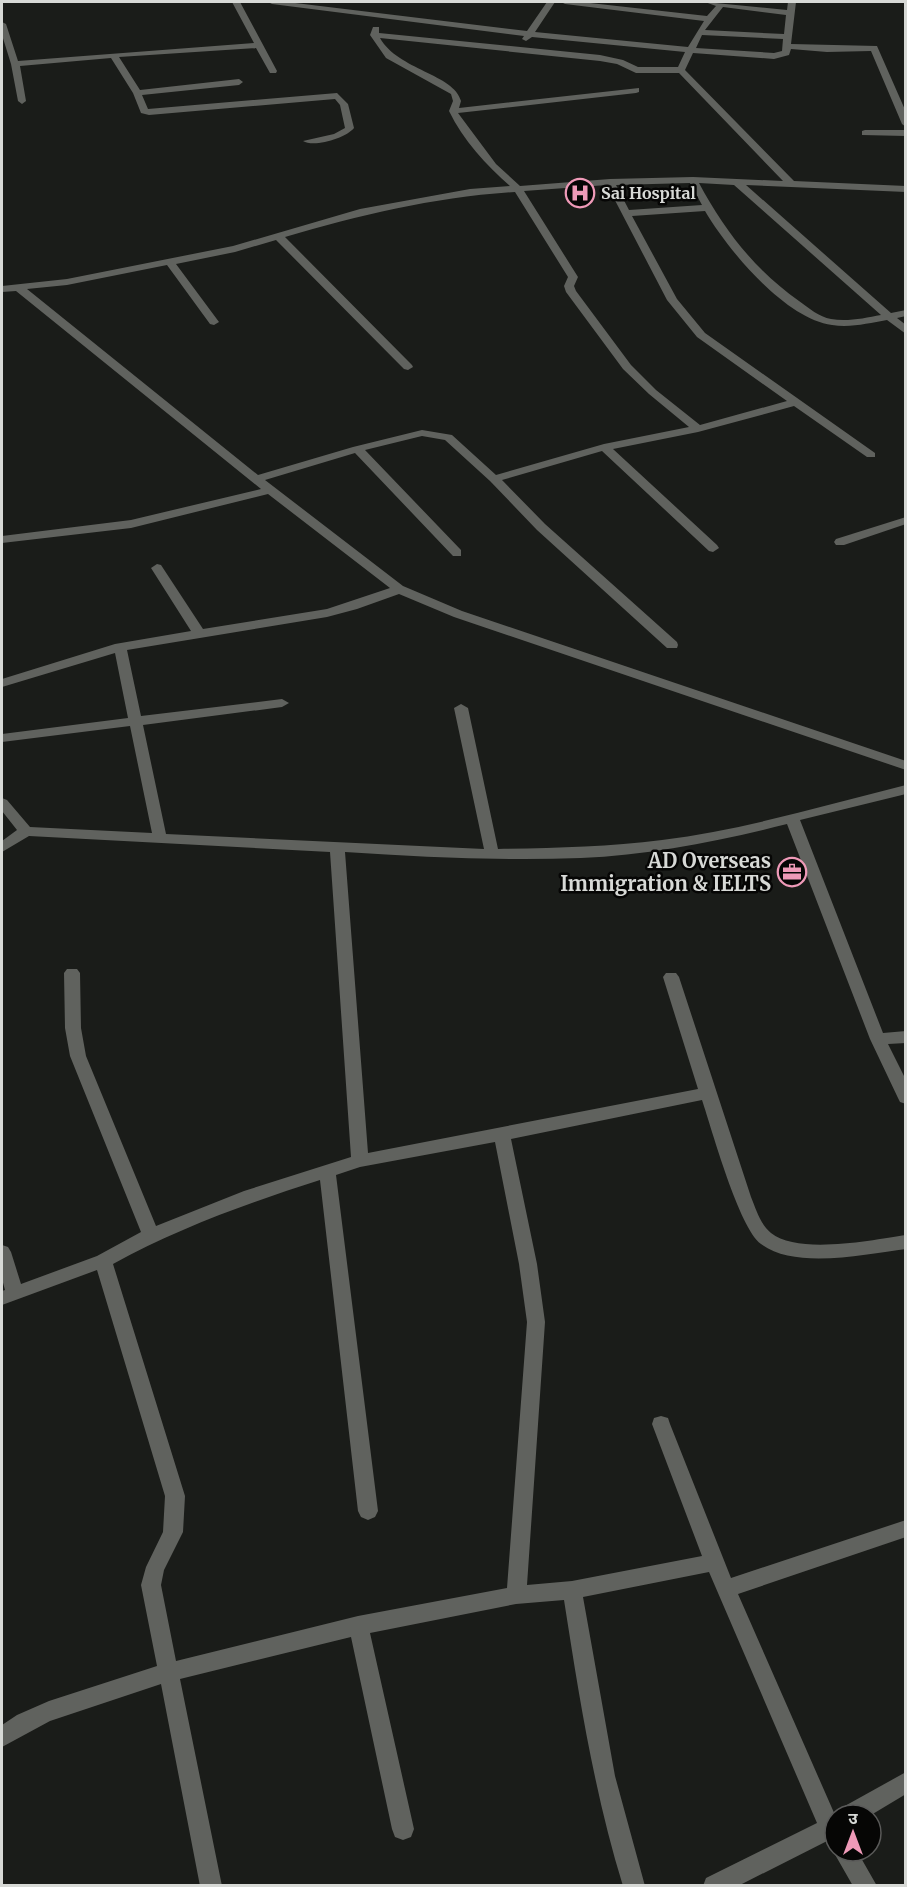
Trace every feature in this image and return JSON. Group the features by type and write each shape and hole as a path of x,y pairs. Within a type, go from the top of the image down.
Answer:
{"street":[{"path":"236,2 273,71"},
{"path":"272,2 316,3 383,16 530,34 690,50 779,56 785,55 792,2"},
{"path":"519,49 551,2"},
{"path":"565,2 709,19"},
{"path":"709,2 790,13"},
{"path":"681,70 699,32 721,4"},
{"path":"374,35 383,16"},
{"path":"2,24 15,64 22,101"},
{"path":"699,32 787,41 827,49 874,48 906,124"},
{"path":"374,35 615,61 636,70 681,70 791,184"},
{"path":"374,35 390,58 455,93 457,101 453,111 459,123 494,166 517,188 573,277 569,286 571,292 635,375 698,429"},
{"path":"15,64 258,45"},
{"path":"113,55 144,111 155,113 337,96 344,104 350,128 342,135 308,141"},
{"path":"136,93 238,82"},
{"path":"453,111 636,90"},
{"path":"893,96 906,95"},
{"path":"865,132 906,133"},
{"path":"2,289 67,282 235,249 360,212 434,198 517,188 693,180 906,189"},
{"path":"693,180 707,208 740,256 757,274 786,298 818,318 835,322 906,313"},
{"path":"610,182 672,300 700,335 871,455"},
{"path":"737,182 906,331"},
{"path":"627,213 707,208"},
{"path":"278,236 408,367"},
{"path":"170,262 214,322"},
{"path":"19,288 256,479 399,590 458,614 906,765"},
{"path":"494,479 604,447 698,429 794,402"},
{"path":"256,479 357,449 422,433 441,434 453,441 541,527 672,645"},
{"path":"604,447 713,548"},
{"path":"357,449 457,553"},
{"path":"2,540 131,524 271,490"},
{"path":"840,542 906,520"},
{"path":"158,568 199,633"},
{"path":"2,683 41,669 120,647 360,605 399,590"},
{"path":"120,647 160,838"},
{"path":"2,738 282,703"},
{"path":"461,708 492,853"},
{"path":"2,847 26,831 465,854 582,853 663,845 792,819 905,791"},
{"path":"2,803 26,831"},
{"path":"792,819 878,1039 906,1098"},
{"path":"337,847 360,1161"},
{"path":"72,973 73,1028 78,1056 151,1235"},
{"path":"670,977 707,1093 753,1222 767,1240 786,1247 808,1250 842,1250 906,1242"},
{"path":"878,1039 906,1037"},
{"path":"2,1252 8,1296 103,1260 151,1235 250,1196 360,1161 707,1093"},
{"path":"502,1135 528,1264 536,1322 534,1374 516,1595"},
{"path":"327,1172 368,1511"},
{"path":"103,1260 175,1496 176,1518 173,1532 170,1542 152,1568 151,1585 211,1886"},
{"path":"661,1424 714,1562 823,1807"},
{"path":"726,1589 906,1528"},
{"path":"2,1737 31,1718 169,1670 358,1625 516,1595 572,1590 714,1562"},
{"path":"572,1590 603,1771 620,1846 634,1886"},
{"path":"358,1625 404,1829"},
{"path":"871,1803 906,1782"},
{"path":"714,1886 823,1834"},
{"path":"852,1863 866,1886"}],"place":[{"name":"Sai Hospital","path":"580,193"},
{"name":"AD Overseas Immigration & IELTS","path":"792,872"}]}
